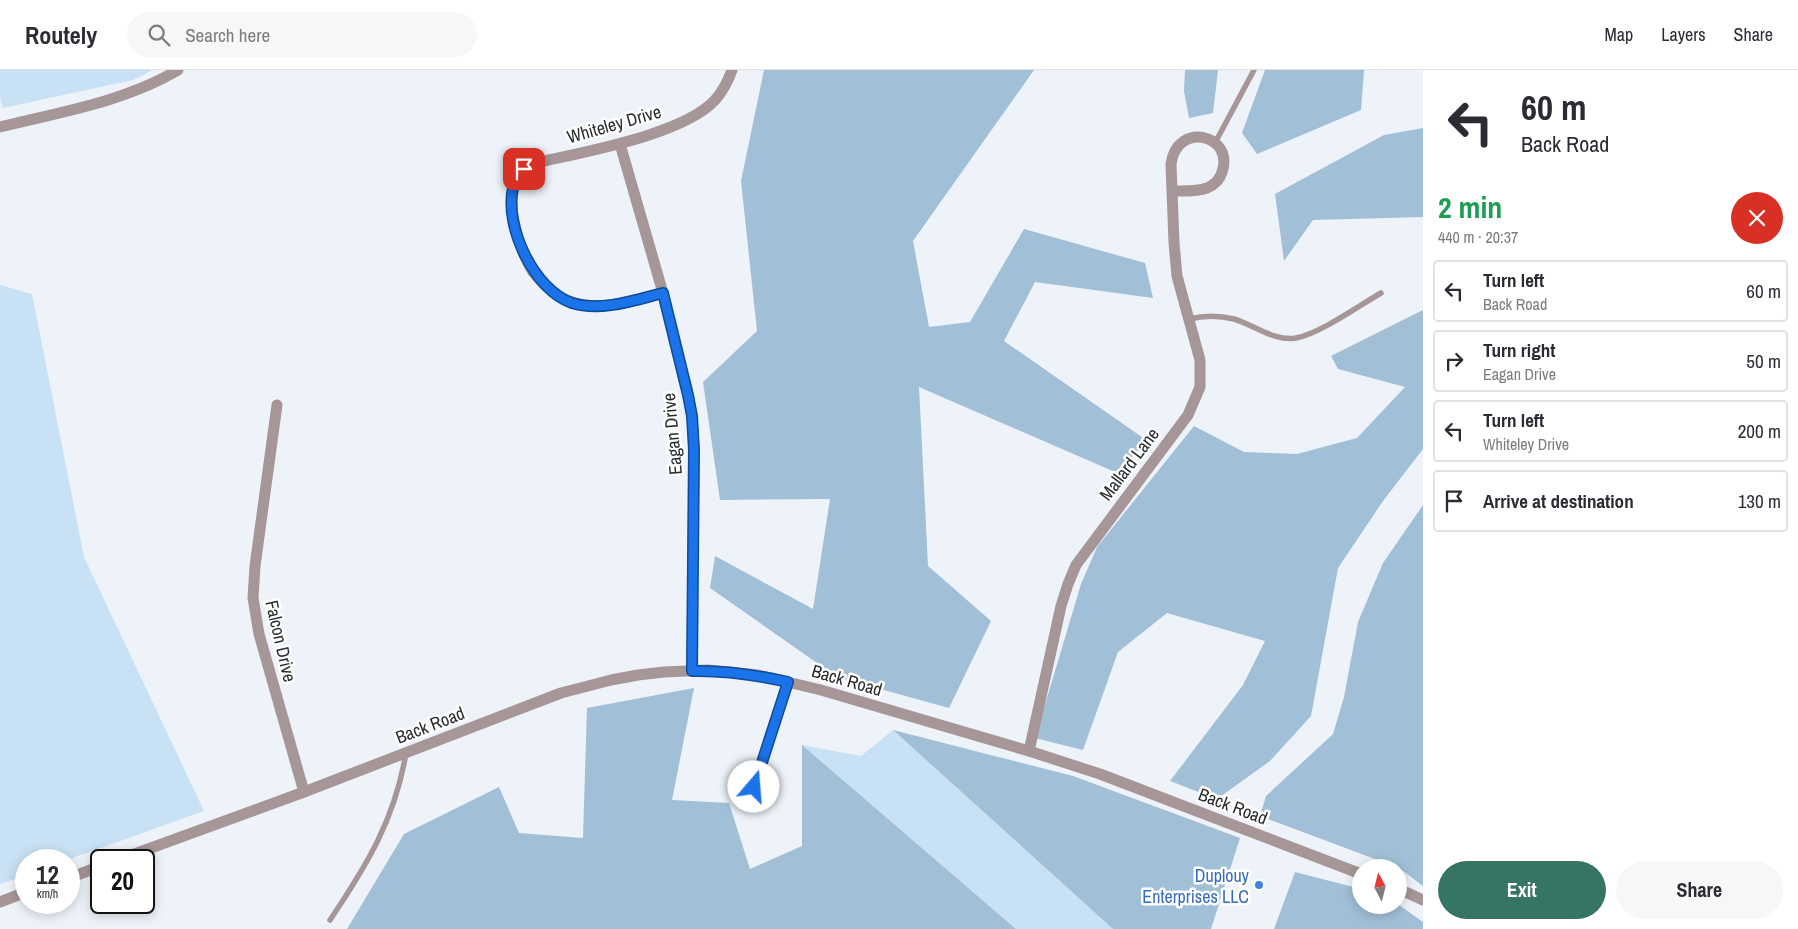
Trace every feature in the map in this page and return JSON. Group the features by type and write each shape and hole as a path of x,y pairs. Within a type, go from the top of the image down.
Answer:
{"street":[{"path":"0,127 122,96 151,85 178,70"},
{"name":"Whiteley Drive","path":"663,293 608,305 589,306 572,303 556,295 543,284 524,255 514,224 512,206 516,178 524,169 536,163 620,144 683,122 715,101 726,86 732,70"},
{"name":"Mallard Lane","path":"1029,751 1061,606 1076,565 1168,444 1188,414 1200,387 1200,360 1177,276 1171,164 1172,155 1182,141 1199,136 1208,138 1215,143"},
{"path":"1172,191 1200,190 1216,183 1224,167 1224,158 1221,150 1215,143"},
{"name":"Eagan Drive","path":"620,144 663,293 692,416 694,450 692,671"},
{"name":"Falcon Drive","path":"277,405 255,566 253,598 259,634 304,792"},
{"name":"Back Road","path":"148,849 304,792 528,705 581,687 638,674 708,670 758,675 788,682 1029,751 1100,774 1352,871"},
{"path":"1408,893 1423,900"},
{"path":"0,902 15,896"}],"lane":[{"path":"1215,143 1254,70"},
{"path":"1189,319 1211,315 1222,316 1278,337 1296,338 1318,329 1381,293"},
{"path":"750,799 788,682"},
{"path":"330,920 354,885 382,835 402,777 406,753"}],"shaded area":[{"path":"0,70 153,70 133,80 3,108 0,97"},
{"path":"764,70 1034,70 913,241 929,327 970,322 1024,229 1145,263 1153,298 1035,282 1004,341 1149,442 1115,472 919,387 928,566 991,621 949,708 837,677 710,588 715,556 813,609 830,499 720,500 703,382 757,331 741,181"},
{"path":"1185,70 1218,70 1213,113 1189,118 1184,91"},
{"path":"1265,70 1364,70 1361,110 1257,154 1242,133"},
{"path":"1423,128 1423,217 1313,220 1284,261 1275,194 1384,135"},
{"path":"0,285 32,294 84,557 204,811 98,849 90,849 90,852 80,855 80,849 15,849 15,879 0,884"},
{"path":"1423,310 1423,449 1383,501 1338,568 1311,716 1270,761 1217,799 1170,781 1243,685 1265,641 1167,613 1118,652 1083,750 1035,738 1081,584 1097,547 1194,426 1244,452 1297,454 1357,438 1405,387 1338,369 1331,356"},
{"path":"1423,505 1423,886 1408,875 1408,859 1375,859 1260,816 1266,796 1333,734 1344,697 1358,622 1383,563"},
{"path":"694,688 672,800 729,803 750,869 802,846 802,745 1016,929 347,929 404,834 499,787 519,833 583,838 587,708"},
{"path":"893,730 1113,929 1016,929 802,745 861,756"},
{"path":"893,730 1073,776 1240,838 1211,929 1113,929"},
{"path":"1295,872 1352,887 1352,914 1408,914 1408,911 1423,922 1423,929 1274,929"}],"place":[{"name":"Duplouy Enterprises LLC","path":"1259,885"}],"route":[{"path":"524,169 516,178 513,190 514,224 524,255 543,284 556,295 572,303 589,306 608,305 663,293 692,416 694,450 692,671 708,670 758,675 788,682 754,787"}]}
